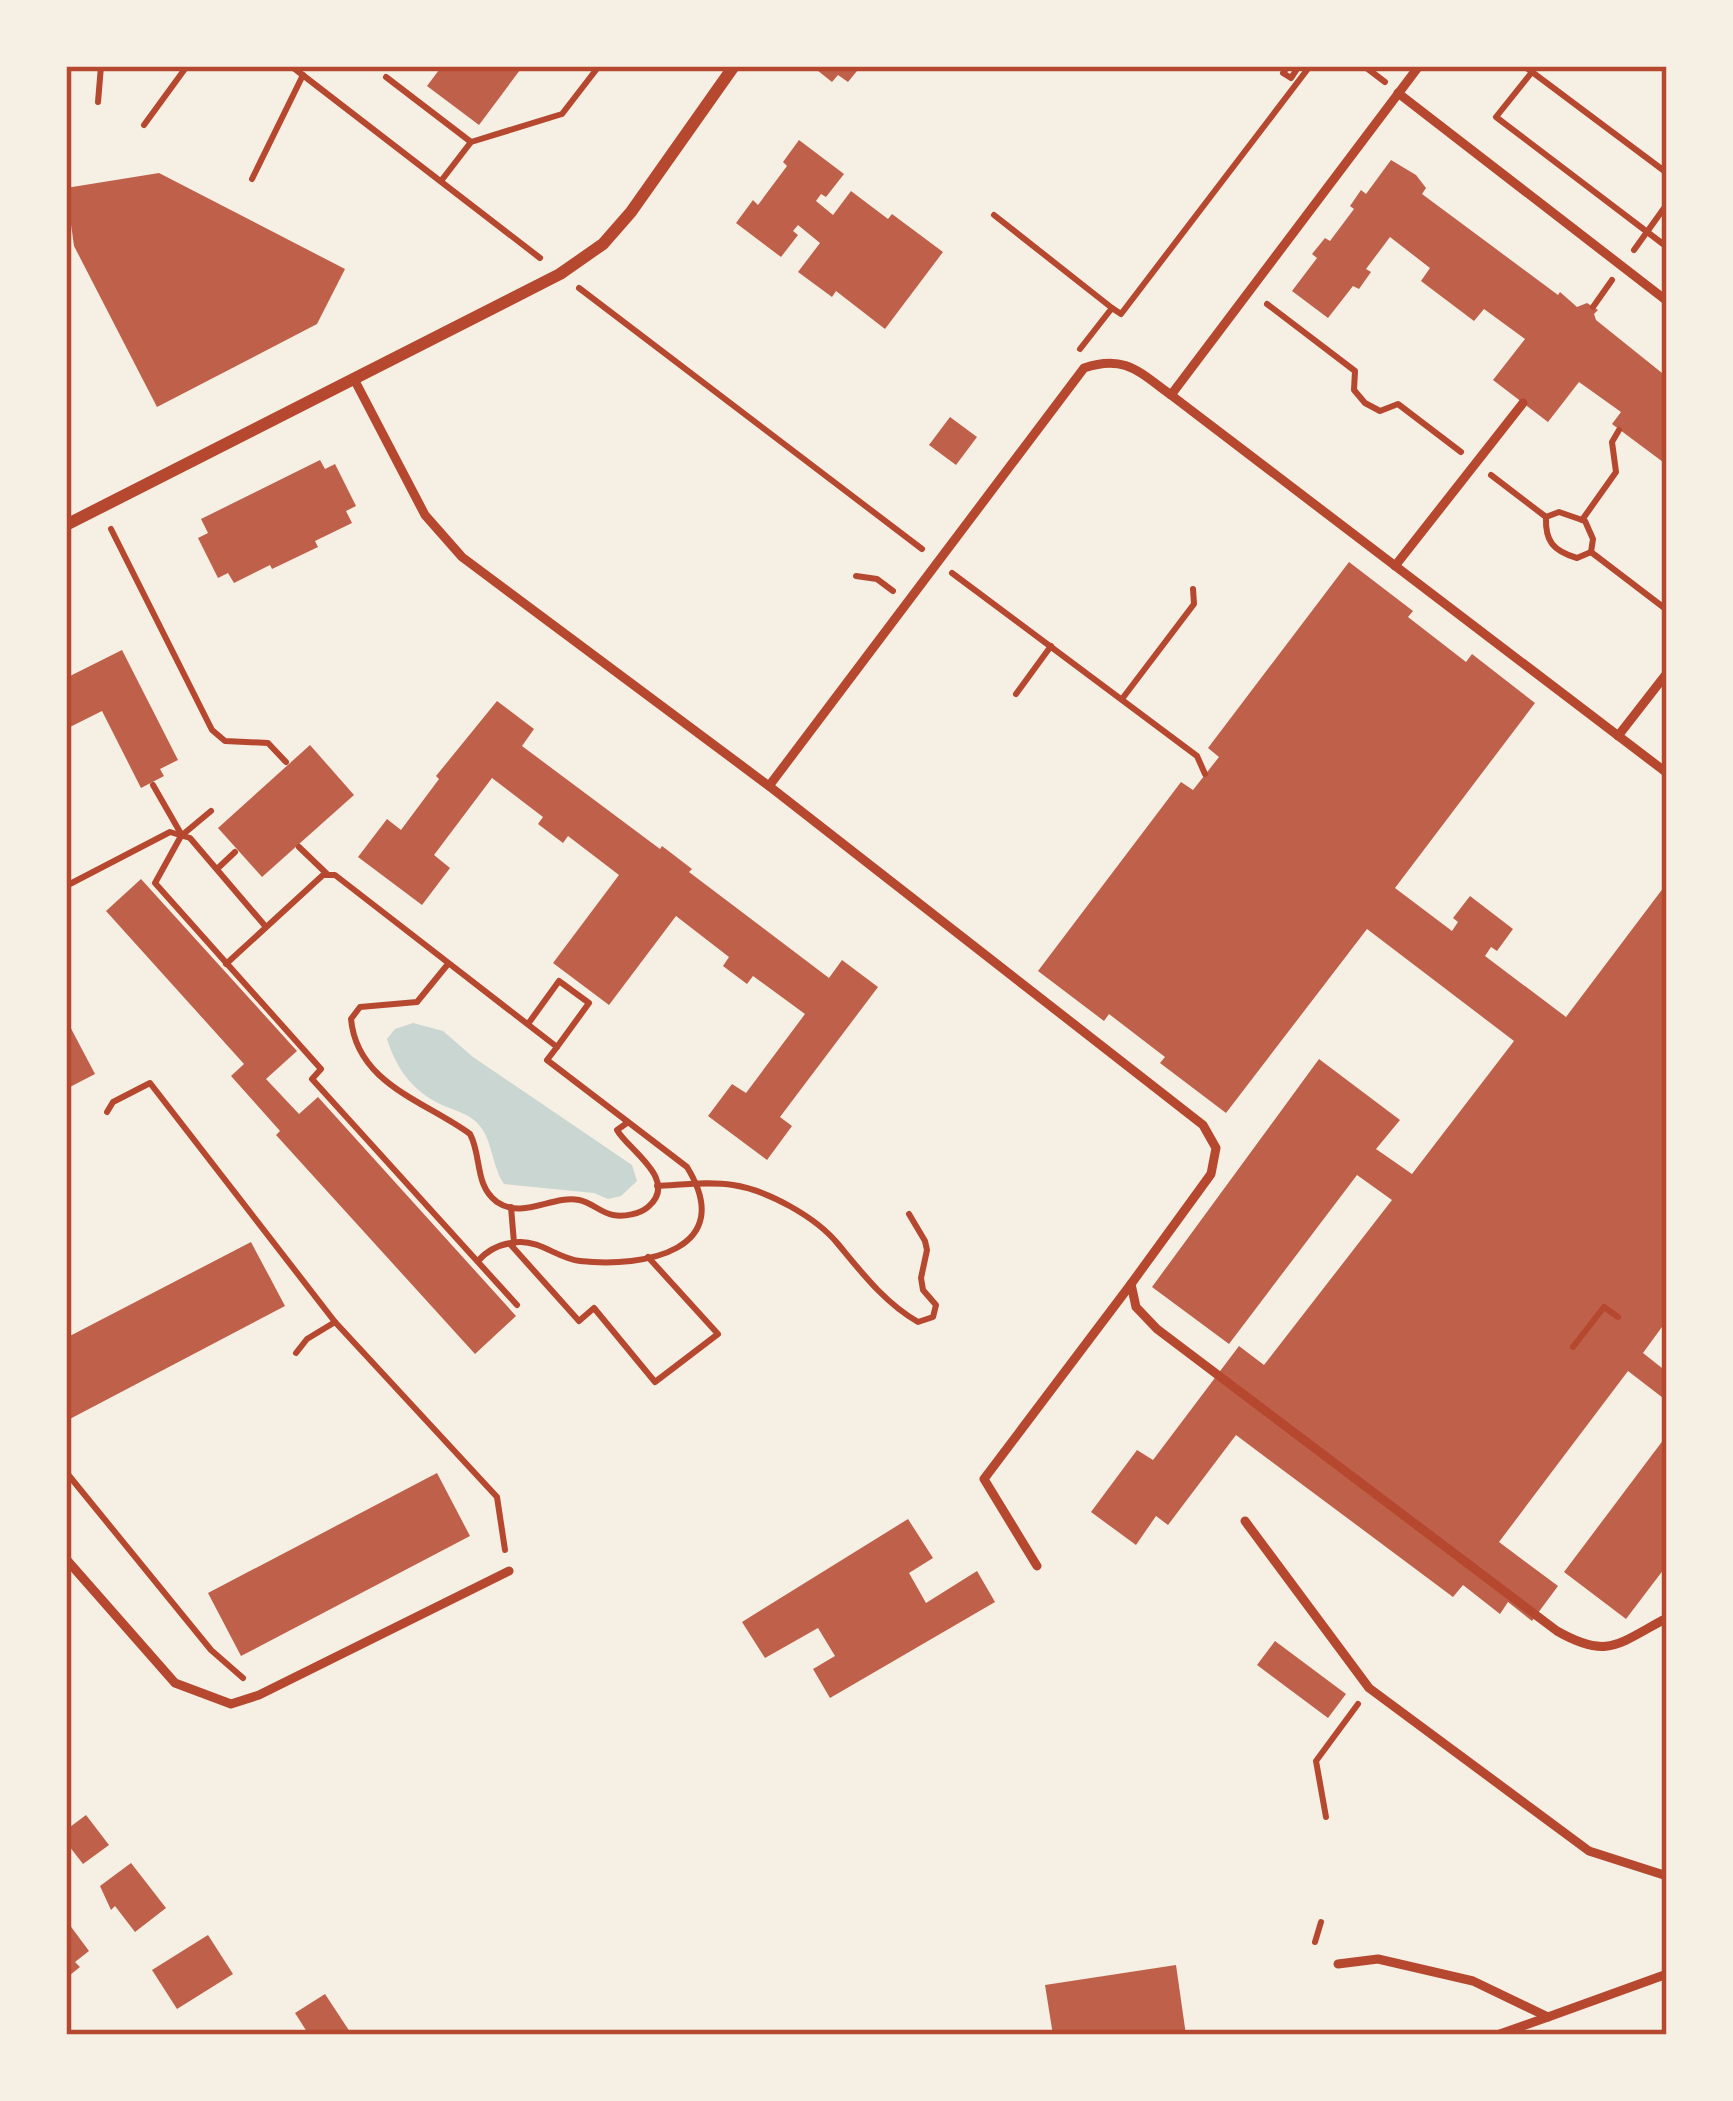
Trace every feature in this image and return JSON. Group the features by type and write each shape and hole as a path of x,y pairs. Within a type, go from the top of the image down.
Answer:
{"street":[{"path":"66,525 560,274 603,244 631,212 734,66"}],"lane":[{"path":"1171,395 1419,66"},
{"path":"1398,93 1667,301"},
{"path":"770,786 1084,368 1108,360 1131,366 1171,395 1667,772"},
{"path":"354,380 425,515 462,557 770,786 1203,1125 1216,1148 1211,1174 984,1479 1037,1566"},
{"path":"1395,566 1523,403"},
{"path":"1618,736 1667,673"},
{"path":"1131,1284 1136,1307 1157,1329 1557,1631 1599,1648 1665,1622 1667,1607"},
{"path":"1245,1521 1369,1688 1589,1851 1667,1876"},
{"path":"66,1559 175,1683 231,1704 259,1695 508,1571"},
{"path":"1338,1964 1378,1959 1473,1982 1548,2017"},
{"path":"1496,2035 1667,1974"}],"path":[{"path":"98,102 100,66"},
{"path":"144,125 187,66"},
{"path":"291,66 925,552 915,565"},
{"path":"441,181 471,142 562,114 599,66"},
{"path":"1288,66 1283,73 1291,78 1299,66"},
{"path":"994,214 1121,314 1310,66"},
{"path":"1524,66 1667,173"},
{"path":"1532,72 1496,117 1667,247"},
{"path":"252,179 303,75"},
{"path":"386,77 471,142"},
{"path":"1593,307 1667,204"},
{"path":"1250,290 1355,371 1354,390 1364,403 1380,411 1398,404"},
{"path":"1070,363 1112,308"},
{"path":"1582,520 1616,472 1612,442 1619,430"},
{"path":"1559,512 1582,520 1593,539 1591,552 1577,558 1562,554 1545,536 1546,517 1559,512"},
{"path":"111,529 212,730 225,741 268,743 286,762"},
{"path":"1591,552 1667,610"},
{"path":"940,564 1197,756 1205,774"},
{"path":"856,576 877,579 894,592 904,578"},
{"path":"1122,700 1194,604 1193,590"},
{"path":"1016,694 1052,646"},
{"path":"153,785 181,836"},
{"path":"211,811 181,836 155,883 321,1069 312,1079 518,1305"},
{"path":"66,886 170,832 190,838 266,927"},
{"path":"299,847 328,875"},
{"path":"218,869 235,852"},
{"path":"226,964 323,875 335,875 557,1046"},
{"path":"448,963 417,1002 360,1007 351,1019 353,1038 362,1057 400,1092 470,1134 485,1190 496,1202 511,1207 579,1200 614,1216 647,1209 657,1186 649,1163 620,1137 617,1130 627,1123"},
{"path":"478,1261 485,1252 512,1243 535,1244 574,1261 648,1257 679,1251 698,1229 703,1204 687,1167 547,1060 589,1003 559,981 528,1024"},
{"path":"107,1112 113,1102 150,1083 335,1322 497,1497 508,1571"},
{"path":"657,1186 733,1185 760,1193 834,1239 860,1273 918,1322 933,1317 936,1305 923,1290 921,1278 926,1240 909,1214"},
{"path":"511,1207 512,1243 579,1321 594,1308 655,1382 718,1334 648,1257"},
{"path":"1573,1348 1604,1307 1618,1317"},
{"path":"296,1352 335,1322"},
{"path":"66,1472 211,1650 247,1682"},
{"path":"490,1560 504,1545"},
{"path":"1326,1817 1316,1761 1352,1712"},
{"path":"1315,1942 1321,1922"}],"shaded area":[{"path":"413,1023 443,1031 473,1057 632,1165 637,1181 621,1196 608,1199 594,1193 504,1184 479,1125 426,1095 396,1061 387,1039 395,1029"}],"building":[{"path":"442,66 523,66 479,125 427,86"},
{"path":"812,66 861,66 848,82 838,75 832,82"},
{"path":"799,140 844,174 826,197 821,194 816,201 833,215 851,191 943,252 885,329 836,291 832,297 798,272 820,243 798,225 793,231 798,235 781,257 736,223 753,200 758,205 787,166 783,162"},
{"path":"1391,160 1416,175 1426,188 1422,194 1558,295 1560,292 1577,307 1587,303 1598,310 1596,320 1667,377 1667,465 1612,424 1621,412 1579,382 1548,422 1493,380 1525,339 1484,309 1474,321 1421,281 1430,268 1390,237 1366,269 1371,272 1359,289 1353,286 1328,318 1292,291 1317,258 1312,254 1325,238 1330,241 1354,209 1350,206 1361,190 1366,194"},
{"path":"159,173 345,269 317,324 157,407 74,246 66,188"},
{"path":"950,417 977,437 956,465 929,445"},
{"path":"320,460 325,469 335,464 356,506 346,511 352,523 315,541 318,547 272,569 270,565 234,583 228,573 218,578 198,538 208,533 201,519"},
{"path":"1349,562 1413,611 1408,617 1466,662 1472,654 1535,703 1395,888 1452,931 1458,922 1453,918 1470,896 1513,929 1497,951 1491,947 1485,956 1566,1017 1667,883 1667,1320 1643,1353 1667,1372 1667,1401 1628,1371 1499,1542 1558,1586 1532,1621 1508,1602 1500,1614 1463,1585 1453,1597 1236,1435 1168,1525 1156,1516 1136,1545 1091,1512 1137,1450 1153,1460 1239,1346 1264,1365 1392,1200 1357,1175 1229,1344 1152,1287 1319,1059 1400,1120 1376,1149 1412,1174 1514,1041 1367,929 1226,1113 1160,1063 1165,1057 1109,1014 1104,1021 1038,971 1181,782 1193,790 1219,757 1208,748"},
{"path":"122,650 178,760 160,769 164,776 141,788 102,711 66,729 66,678"},
{"path":"497,701 534,729 522,746 660,849 662,846 692,869 689,872 829,978 842,960 878,987 780,1117 792,1126 767,1160 708,1116 732,1084 746,1093 805,1014 753,976 747,984 723,966 729,957 676,916 609,1005 553,963 619,875 568,836 563,843 538,824 543,817 492,778 434,855 450,868 422,905 358,857 387,819 401,830 439,779 436,776"},
{"path":"310,745 354,795 262,877 218,828"},
{"path":"141,879 297,1051 266,1079 299,1114 318,1097 516,1316 475,1354 276,1135 280,1131 231,1076 244,1064 106,911"},
{"path":"66,1019 95,1074 66,1089"},
{"path":"251,1242 285,1306 66,1421 66,1338"},
{"path":"1667,1435 1667,1565 1626,1619 1564,1572"},
{"path":"437,1473 470,1536 241,1656 208,1593"},
{"path":"908,1519 933,1558 909,1573 926,1603 977,1571 995,1602 830,1698 813,1669 835,1656 818,1628 765,1658 742,1622"},
{"path":"1275,1641 1346,1694 1328,1718 1257,1665"},
{"path":"86,1815 109,1845 83,1864 66,1842 66,1830"},
{"path":"131,1863 166,1908 135,1932 115,1906 111,1910 100,1886"},
{"path":"66,1920 89,1951 75,1962 80,1967 70,1975 66,1970"},
{"path":"208,1935 233,1974 177,2009 152,1970"},
{"path":"1176,1965 1186,2035 1053,2035 1045,1985"},
{"path":"325,1994 352,2035 309,2035 295,2013"}]}
